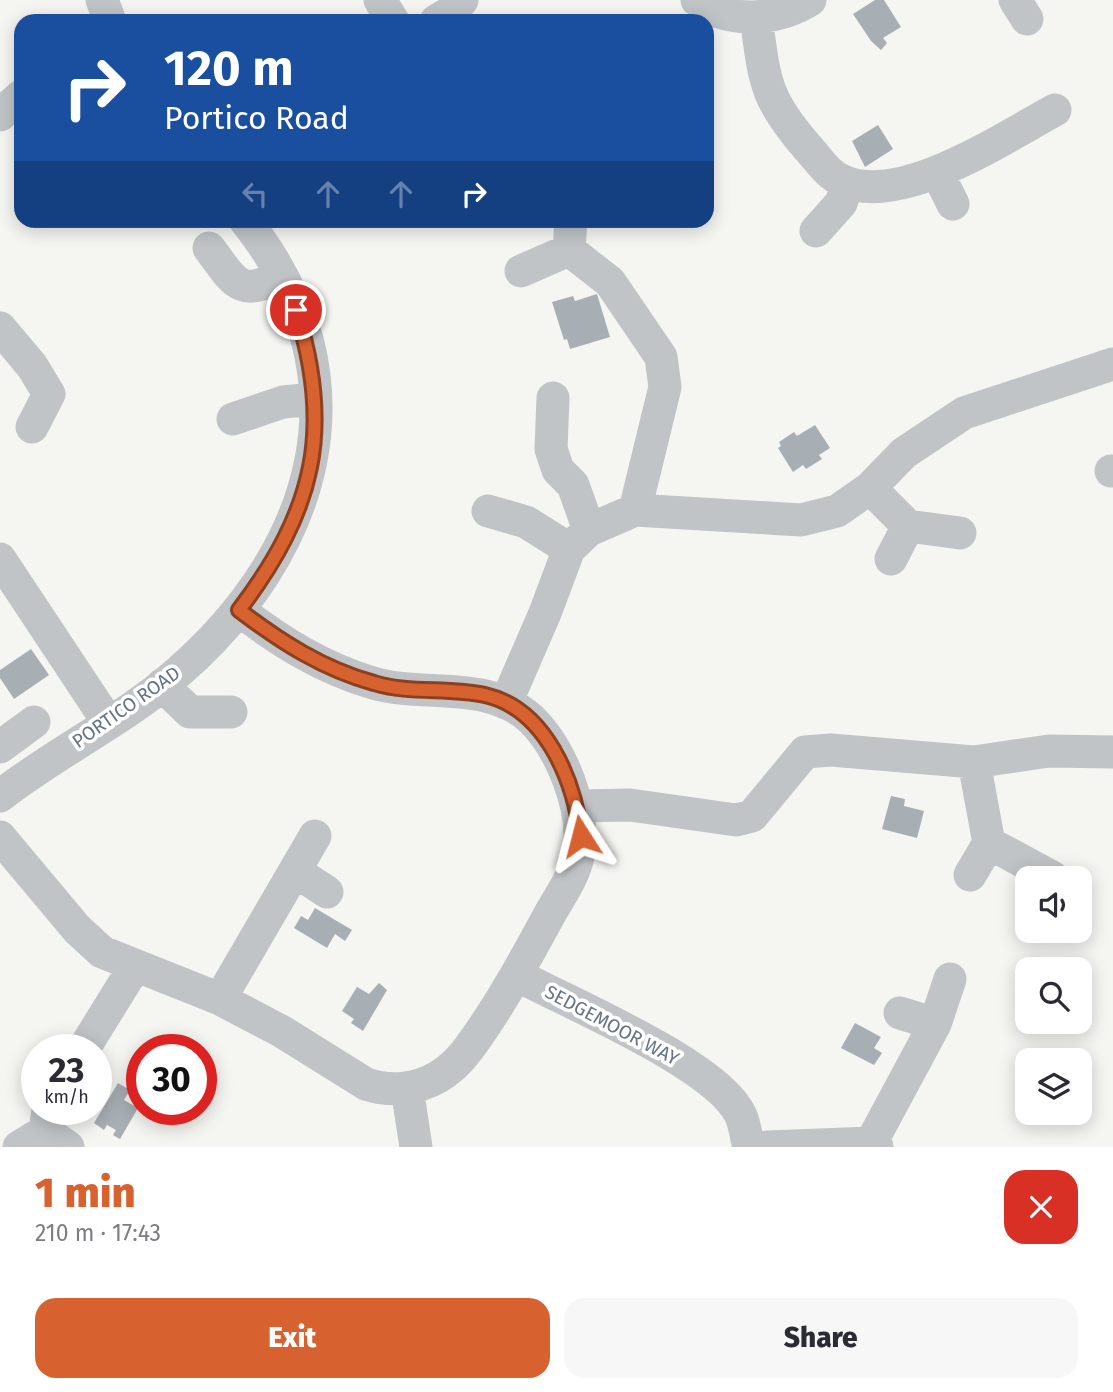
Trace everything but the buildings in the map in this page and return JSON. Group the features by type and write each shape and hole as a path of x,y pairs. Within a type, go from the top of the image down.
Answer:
{"street":[{"path":"448,14 462,0"},
{"path":"697,0 705,7 730,16 756,18 800,6 810,0"},
{"path":"756,18 760,61 771,99 828,171 848,183 887,189 937,172 1055,110"},
{"path":"0,115 14,102"},
{"path":"937,172 953,204"},
{"path":"816,231 841,204 848,183"},
{"name":"PORTICO ROAD","path":"4,783 108,722 162,685 209,643 239,610 279,553 303,498 315,446 315,399 305,338 296,310 280,276 250,228"},
{"path":"521,271 570,235 610,282 662,357 665,387 635,510"},
{"path":"209,248 234,281 248,288 261,287 280,276"},
{"path":"0,328 32,366 62,395 32,427"},
{"path":"488,511 579,539 635,510 801,520 836,511 870,488 904,453 964,413 1113,364"},
{"path":"506,703 579,539 573,485 558,470 551,449 553,398"},
{"path":"233,419 283,402 315,399"},
{"path":"870,488 908,526 960,533"},
{"path":"891,559 908,526"},
{"path":"0,559 108,722"},
{"path":"0,837 77,929 102,952 220,999 281,1031 366,1084 381,1088 407,1088 436,1078 451,1068 468,1049 517,975 574,870 581,836 577,806 557,756 531,720 506,703 485,695 373,683 295,651 239,610"},
{"path":"162,685 190,712 231,712"},
{"path":"0,747 34,722"},
{"path":"577,806 630,805 736,820 752,816 805,752 831,750 974,762 1049,751 1113,752"},
{"path":"970,875 989,843 974,762"},
{"path":"220,999 316,836"},
{"path":"989,843 1032,866"},
{"path":"295,871 327,892"},
{"path":"93,1034 135,966"},
{"name":"SEDGEMOOR WAY","path":"517,975 672,1054 717,1086 740,1114 749,1147"},
{"path":"767,1147 874,1145 936,1024 950,979"},
{"path":"900,1013 936,1024"},
{"path":"407,1088 416,1147"}],"route":[{"path":"296,310 311,362 315,387 315,446 308,481 293,524 279,553 239,610 295,651 373,683 396,688 485,695 506,703 531,720 557,756 577,806 581,836"}]}
